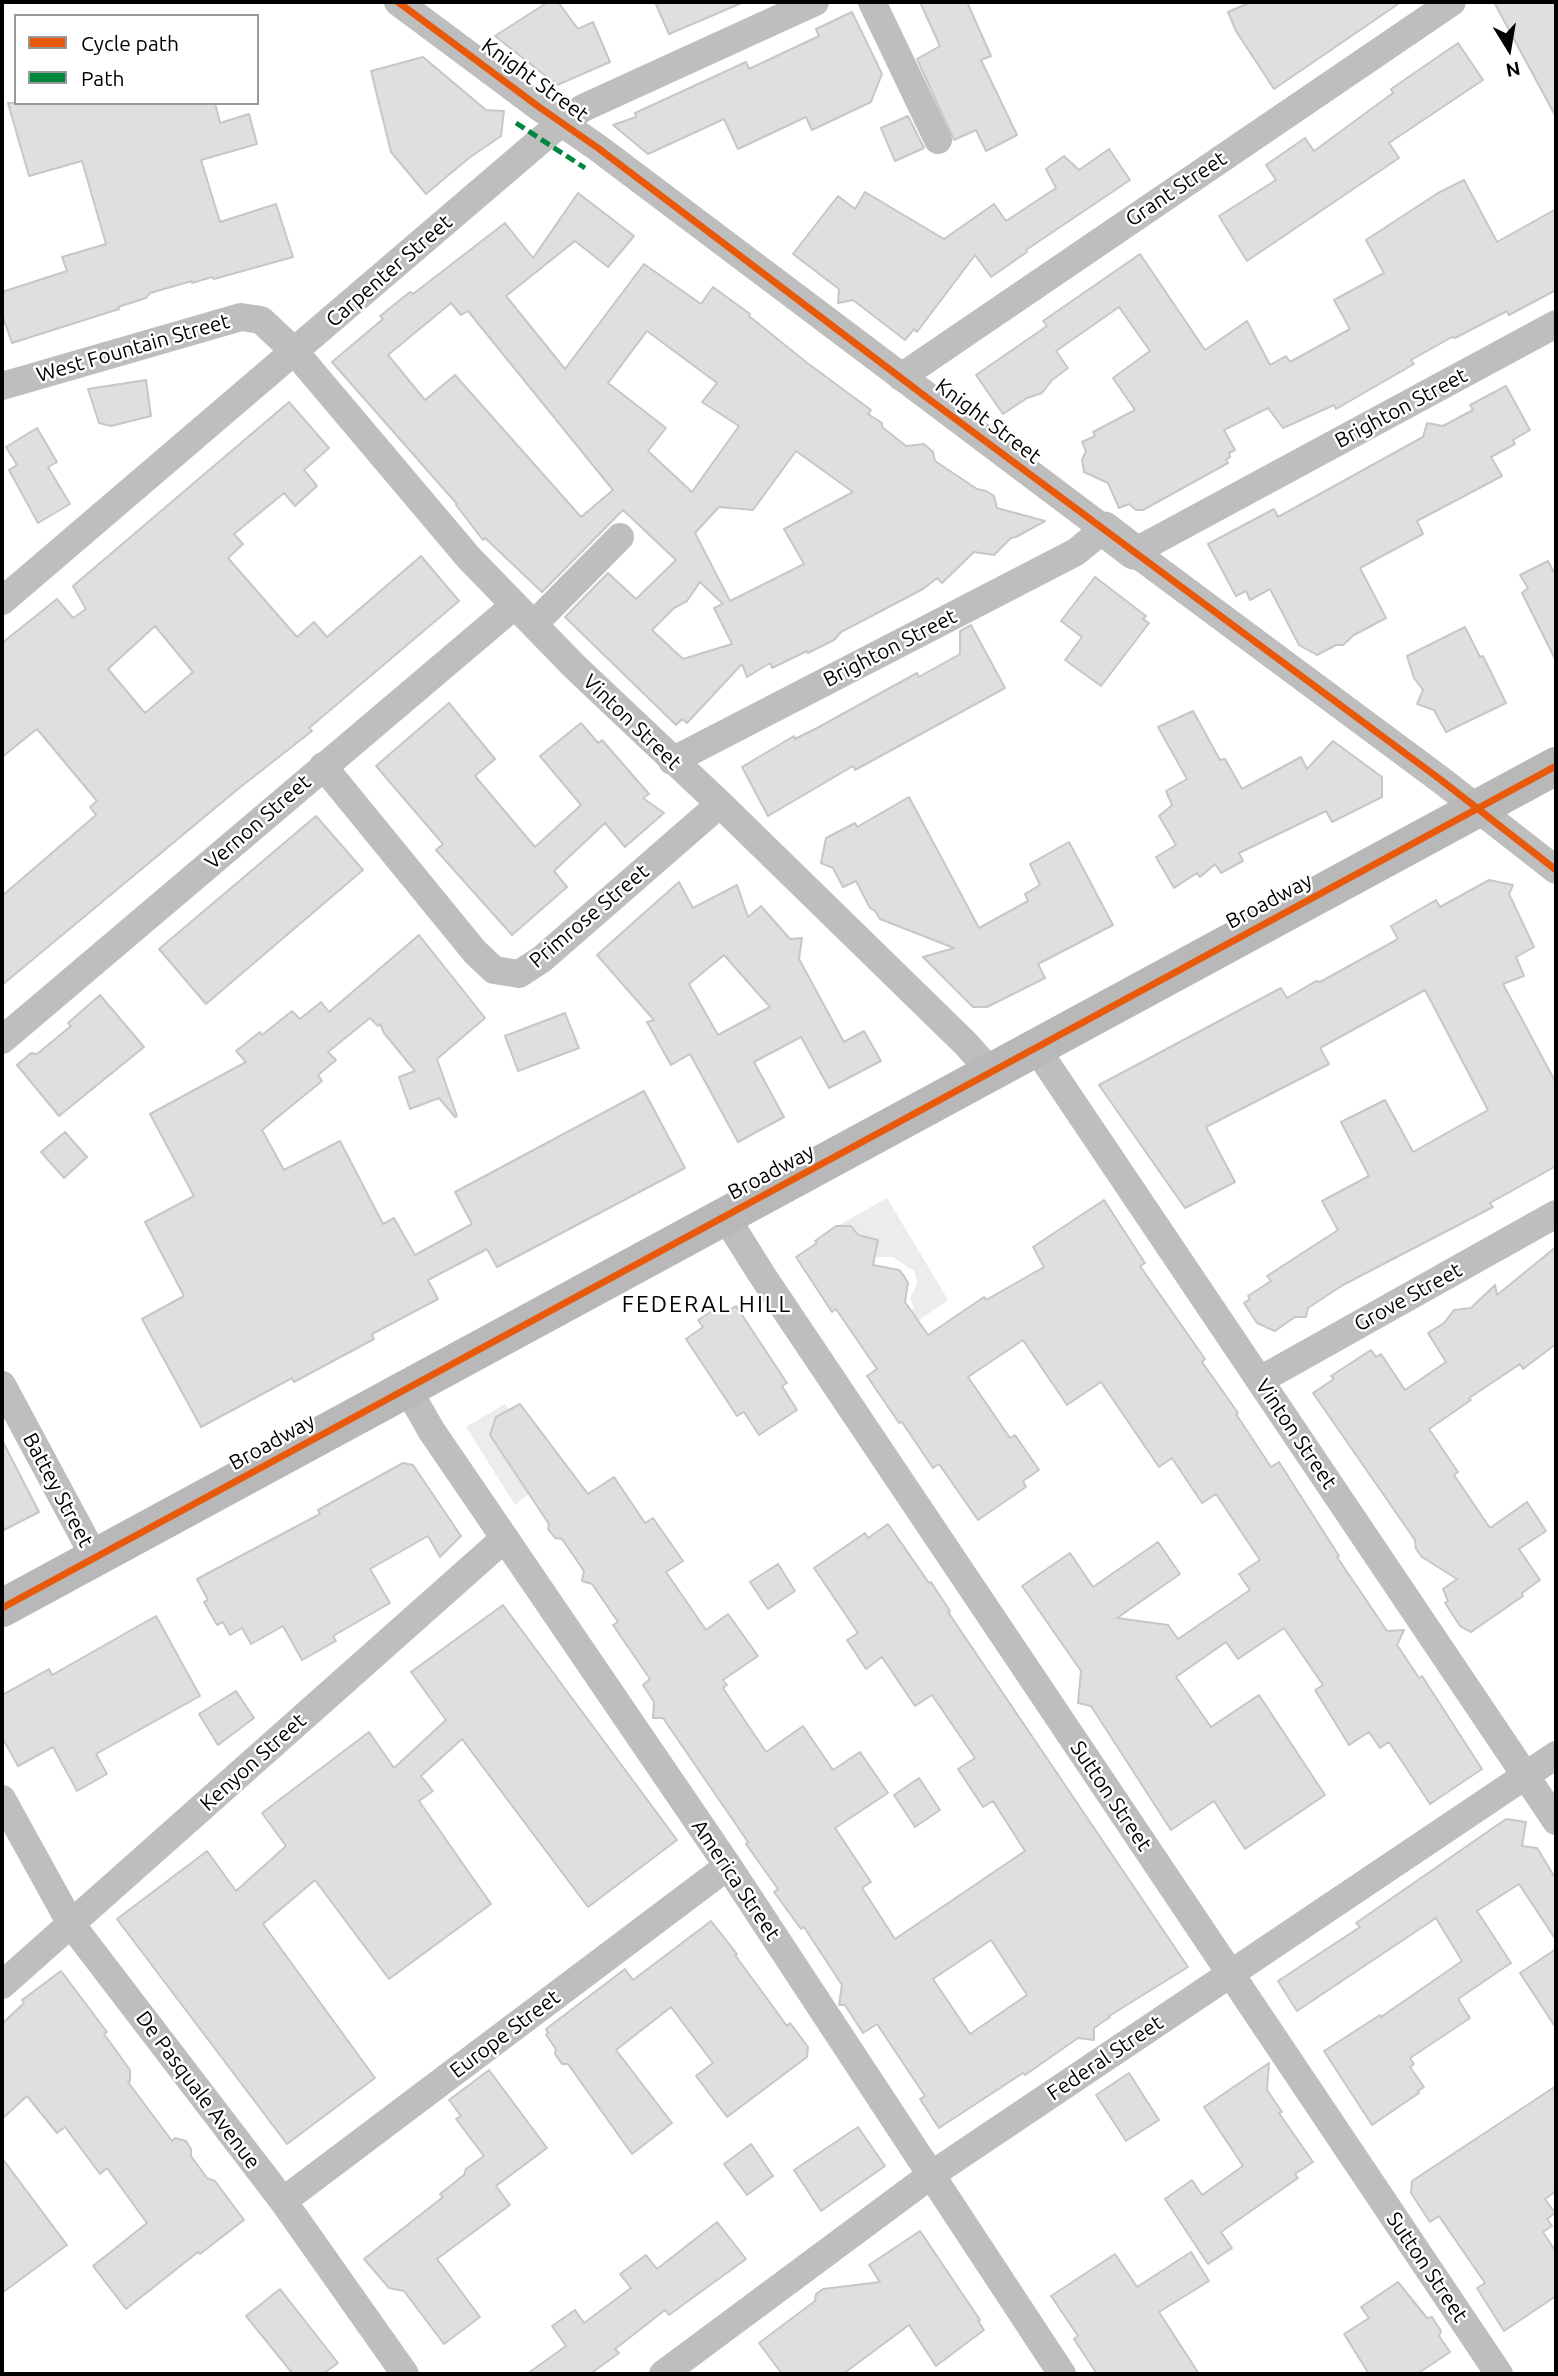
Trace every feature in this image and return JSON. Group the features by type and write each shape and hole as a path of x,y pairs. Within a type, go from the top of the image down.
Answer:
{"main road":[{"name":"Broadway","path":"2,1608 1556,766"}],"street":[{"name":"Knight Street","path":"398,2 562,122 1556,870"},
{"name":"Carpenter Street","path":"2,601 562,122 595,103 815,2"},
{"path":"872,2 938,140"},
{"name":"Grant Street","path":"901,377 1452,2"},
{"name":"West Fountain Street","path":"2,386 240,317 261,320 295,352"},
{"name":"Brighton Street","path":"1134,552 1556,324"},
{"name":"Vinton Street","path":"295,352 469,558 672,761 720,804 966,1044 991,1072"},
{"name":"Brighton Street","path":"672,761 1076,552 1104,529"},
{"name":"Vernon Street","path":"2,1041 323,766 524,614 620,537"},
{"name":"Primrose Street","path":"323,766 475,952 495,970 519,974 542,959 720,804"},
{"name":"Vinton Street","path":"1036,1048 1556,1821"},
{"name":"Grove Street","path":"1260,1380 1556,1214"},
{"name":"Sutton Street","path":"725,1216 1499,2374"},
{"name":"Battey Street","path":"2,1385 95,1558"},
{"name":"America Street","path":"407,1388 431,1430 728,1867 1062,2374"},
{"name":"Kenyon Street","path":"2,1985 505,1538"},
{"name":"Federal Street","path":"663,2374 931,2175 1556,1755"},
{"name":"De Pasquale Avenue","path":"2,1800 71,1924 283,2201 405,2374"},
{"name":"Europe Street","path":"283,2201 728,1867"}],"shaded area":[{"path":"887,1198 948,1300 912,1325 906,1316 914,1308 910,1298 917,1284 915,1272 893,1257 875,1255 877,1246 872,1238 863,1236 858,1239 853,1228 841,1226 830,1230"},
{"path":"505,1404 510,1410 496,1417 490,1435 529,1494 515,1505 466,1427"}],"building":[{"path":"548,2 558,2 578,29 593,22 610,62 557,85 495,36"},
{"path":"655,2 744,2 669,34"},
{"path":"920,2 967,2 991,56 981,60 1017,135 986,151 976,130 954,140 917,59 940,46"},
{"path":"1251,2 1401,2 1274,89 1236,31 1228,12"},
{"path":"1494,2 1556,2 1556,117"},
{"path":"852,12 882,74 871,102 812,130 806,117 738,149 724,119 648,154 613,125 636,117 635,113 746,62 749,69 819,36 816,29"},
{"path":"1458,43 1483,80 1389,143 1399,158 1247,261 1219,216 1276,180 1266,165 1305,138 1314,151 1393,93 1391,89"},
{"path":"423,57 486,110 504,111 501,136 469,158 426,194 391,152 371,71"},
{"path":"8,103 216,105 220,123 249,114 257,144 201,160 220,222 276,204 293,257 150,293 146,298 118,307 119,309 12,343 2,314 2,292 67,271 62,257 106,244 82,161 29,176"},
{"path":"908,116 924,148 895,161 881,128"},
{"path":"1109,149 1130,180 1026,250 1027,252 991,277 975,255 917,332 914,329 905,340 853,300 838,303 839,289 793,254 838,196 855,209 865,192 944,239 994,204 1006,221 1056,188 1046,169 1064,156 1079,170"},
{"path":"1464,180 1497,242 1556,209 1556,290 1509,315 1507,311 1455,338 1452,337 1411,360 1414,364 1336,409 1334,405 1283,428 1268,408 1224,430 1235,450 1229,453 1230,457 1226,460 1228,463 1143,510 1136,510 1129,504 1119,508 1108,483 1084,472 1082,460 1086,451 1082,442 1095,436 1093,432 1135,410 1113,378 1150,351 1119,307 1056,351 1068,368 1052,380 1042,393 1027,398 1003,414 976,375 1047,326 1043,321 1140,254 1205,350 1247,321 1270,365 1286,356 1290,362 1350,329 1334,300 1384,273 1366,240 1438,193"},
{"path":"578,193 634,236 608,267 575,241 506,296 565,369 644,264 701,304 713,287 871,410 868,414 882,423 882,427 906,446 924,444 933,452 935,461 977,489 994,496 997,508 1045,521 1011,538 994,555 974,552 942,583 937,578 923,589 841,632 834,640 808,653 807,651 772,668 770,663 747,677 742,664 687,723 682,719 676,725 565,617 608,573 636,599 676,560 623,510 542,592 485,538 483,540 457,504 332,362 383,319 380,316 505,223 533,258","holes":["451,303 461,315 468,311 613,490 581,517 455,375 425,400 388,355","647,331 717,383 702,402 739,426 692,492 648,451 666,428 608,383","796,451 853,492 784,529 804,564 730,601 695,533 719,507 753,510","700,582 723,604 714,608 732,644 683,659 652,630 674,608 687,601"]},
{"path":"146,380 151,416 111,426 99,423 88,389"},
{"path":"1506,386 1530,430 1513,440 1515,444 1491,457 1502,476 1417,521 1423,534 1360,568 1386,618 1354,635 1343,645 1336,645 1317,655 1299,645 1270,589 1250,600 1246,591 1236,596 1208,544 1274,509 1278,517 1423,437 1427,423 1443,426 1473,410 1470,405"},
{"path":"289,402 329,448 304,470 317,486 295,506 284,493 234,534 243,544 228,558 297,637 314,622 327,637 421,556 459,601 309,728 312,731 2,985 2,896 96,815 90,807 97,801 37,729 2,757 2,643 57,599 73,618 86,609 73,586","holes":["155,626 193,672 145,713 108,669"]},
{"path":"37,428 57,462 48,467 70,504 38,523 9,470 17,465 6,447"},
{"path":"1548,561 1556,576 1556,661 1522,593 1528,588 1520,575"},
{"path":"1095,577 1146,616 1143,619 1149,623 1101,686 1065,660 1082,637 1061,621"},
{"path":"971,625 1005,688 855,770 853,766 768,816 742,767 794,736 795,739 917,673 919,677 960,654 960,631"},
{"path":"1465,627 1506,703 1446,732 1434,710 1417,704 1423,690 1414,678 1407,656"},
{"path":"449,703 495,759 475,776 535,847 581,805 540,756 581,723 598,743 602,740 649,794 643,798 664,813 625,847 605,823 554,871 567,887 512,935 436,850 443,844 376,766"},
{"path":"1193,711 1220,760 1225,759 1242,789 1301,757 1307,769 1333,741 1382,777 1382,797 1332,822 1326,811 1239,853 1243,861 1221,873 1215,864 1200,877 1197,873 1174,888 1156,857 1176,845 1159,816 1172,805 1166,791 1187,779 1158,727"},
{"path":"909,797 979,928 1028,901 1025,894 1040,885 1030,864 1069,842 1113,925 1038,964 1045,978 987,1007 973,1007 923,957 954,948 880,919 870,908 856,881 843,887 833,868 821,863 826,838 855,823 857,827"},
{"path":"316,816 363,870 206,1004 159,949"},
{"path":"1489,880 1513,885 1509,894 1534,947 1516,957 1524,976 1503,984 1556,1083 1556,1166 1490,1203 1493,1207 1343,1285 1308,1308 1306,1317 1295,1317 1275,1331 1257,1323 1244,1303 1250,1299 1248,1296 1271,1281 1267,1276 1338,1230 1322,1201 1369,1176 1341,1122 1385,1100 1413,1152 1488,1110 1425,990 1320,1048 1329,1064 1206,1127 1235,1182 1185,1208 1099,1085 1281,988 1287,998 1316,981 1320,982 1398,939 1391,926 1436,900 1440,907"},
{"path":"679,882 693,908 737,885 748,917 761,906 790,939 802,938 799,959 844,1042 864,1031 881,1061 829,1088 801,1037 754,1062 784,1117 738,1142 690,1054 671,1065 647,1022 654,1020 597,955","holes":["724,955 770,1007 718,1035 689,984"]},
{"path":"419,935 485,1018 437,1059 457,1116 455,1117 439,1098 410,1109 399,1077 415,1071 384,1033 380,1024 378,1026 370,1018 328,1052 336,1060 318,1075 322,1081 262,1130 284,1170 340,1141 383,1224 394,1218 415,1255 472,1224 455,1192 644,1091 685,1168 497,1267 487,1249 428,1280 438,1299 372,1334 374,1339 294,1382 292,1378 201,1427 142,1319 184,1296 145,1222 194,1196 150,1114 246,1062 236,1051 292,1011 300,1019 321,1002 329,1012"},
{"path":"100,995 144,1047 59,1116 17,1065 31,1053 37,1054 71,1026 68,1023"},
{"path":"565,1013 579,1048 518,1071 505,1036"},
{"path":"65,1132 87,1157 64,1178 41,1152"},
{"path":"1104,1200 1145,1263 1140,1266 1205,1359 1202,1362 1271,1467 1279,1462 1339,1556 1337,1557 1387,1631 1404,1630 1397,1645 1419,1678 1422,1676 1482,1769 1430,1804 1389,1742 1380,1748 1369,1732 1349,1745 1315,1690 1323,1685 1284,1628 1238,1659 1226,1642 1176,1677 1211,1727 1259,1695 1325,1795 1245,1849 1214,1801 1171,1830 1091,1706 1078,1703 1081,1671 1022,1586 1070,1553 1093,1587 1158,1542 1180,1574 1117,1618 1168,1625 1178,1639 1250,1590 1239,1574 1260,1560 1216,1494 1202,1503 1172,1458 1159,1467 1101,1382 1067,1405 1023,1340 968,1377 1010,1438 1015,1435 1039,1470 1023,1481 1026,1487 978,1520 939,1464 933,1468 902,1422 899,1423 867,1376 877,1369 836,1309 832,1312 796,1257 836,1226 851,1226 858,1235 878,1240 873,1265 899,1270 904,1276 908,1283 905,1302 928,1335 984,1297 986,1300 1044,1267 1033,1247"},
{"path":"1556,1247 1556,1344 1523,1369 1520,1364 1469,1398 1471,1400 1429,1429 1458,1472 1454,1475 1490,1528 1527,1502 1546,1531 1519,1549 1540,1580 1522,1593 1523,1596 1471,1632 1460,1626 1445,1603 1448,1601 1443,1589 1457,1579 1422,1557 1416,1549 1415,1540 1313,1393 1334,1379 1331,1376 1371,1350 1376,1357 1381,1354 1405,1390 1446,1362 1428,1333 1444,1323 1454,1310 1471,1308 1495,1285 1497,1295"},
{"path":"720,1306 724,1313 736,1306 787,1383 782,1386 797,1410 759,1435 744,1412 737,1416 686,1339 703,1327 698,1320"},
{"path":"520,1404 588,1494 614,1477 645,1523 653,1518 683,1561 666,1572 706,1630 728,1614 758,1656 723,1680 727,1685 723,1688 766,1752 803,1726 833,1770 860,1752 888,1793 835,1828 871,1882 862,1888 895,1939 1025,1851 993,1801 983,1807 958,1769 975,1758 932,1695 915,1706 882,1657 866,1669 847,1640 858,1633 814,1568 865,1533 868,1538 888,1524 929,1583 931,1582 950,1611 948,1612 1188,1967 1109,2016 1094,2028 1094,2040 1078,2038 1025,2075 1023,2073 939,2128 920,2099 925,2096 877,2024 863,2033 845,2005 839,2005 842,1985 804,1927 801,1929 774,1892 778,1889 663,1718 653,1718 654,1702 643,1685 650,1679 613,1625 618,1622 592,1584 582,1581 584,1571 562,1539 555,1538 548,1529 549,1524 490,1435 496,1417","holes":["991,1940 1027,1995 970,2034 933,1979"]},
{"path":"2,1440 39,1512 2,1531"},
{"path":"403,1463 413,1465 461,1536 440,1557 428,1536 370,1569 390,1603 333,1636 336,1641 302,1660 283,1626 251,1644 242,1628 230,1635 223,1622 217,1625 204,1602 208,1600 197,1579 320,1514 318,1510"},
{"path":"778,1564 795,1591 768,1609 750,1582"},
{"path":"503,1605 677,1840 588,1907 462,1739 421,1776 433,1791 419,1801 491,1904 389,1979 315,1880 263,1924 375,2078 287,2144 117,1919 207,1851 236,1891 286,1846 262,1813 369,1732 394,1768 446,1720 411,1672"},
{"path":"156,1616 200,1696 96,1754 107,1774 77,1791 53,1747 18,1766 2,1737 2,1695 49,1669 52,1675"},
{"path":"236,1691 254,1718 218,1745 199,1714"},
{"path":"919,1778 940,1810 915,1827 894,1795"},
{"path":"1506,1819 1526,1822 1522,1846 1537,1848 1556,1879 1556,1940 1519,1884 1477,1911 1511,1963 1458,1999 1470,2018 1410,2058 1414,2064 1410,2067 1424,2087 1372,2125 1324,2051 1380,2015 1381,2017 1462,1961 1436,1918 1297,2011 1278,1981 1360,1927 1356,1923"},
{"path":"711,1921 787,2026 790,2023 808,2047 807,2057 727,2117 696,2076 713,2063 671,2007 616,2050 672,2123 632,2154 568,2064 562,2064 555,2054 556,2049 546,2035 546,2029 625,1969 633,1980"},
{"path":"1556,1949 1556,2028 1520,1973"},
{"path":"61,1971 107,2032 104,2034 130,2070 128,2082 172,2141 175,2138 186,2141 191,2149 191,2156 207,2178 215,2181 244,2220 200,2254 198,2252 126,2309 93,2266 147,2223 107,2168 100,2174 65,2127 57,2133 27,2096 2,2119 2,2024 24,2003 22,2000"},
{"path":"1269,2063 1267,2090 1282,2112 1279,2113 1313,2162 1295,2174 1298,2178 1221,2232 1232,2248 1208,2264 1165,2199 1192,2180 1202,2195 1243,2166 1204,2107"},
{"path":"489,2070 547,2148 496,2186 510,2205 437,2259 480,2317 444,2344 404,2291 389,2288 364,2259 443,2197 440,2194 484,2156 456,2119 461,2116 449,2100"},
{"path":"1129,2073 1159,2120 1126,2141 1096,2095"},
{"path":"1556,2086 1556,2191 1545,2199 1555,2213 1547,2219 1552,2226 1543,2232 1556,2252 1556,2296 1504,2331 1477,2288 1485,2283 1439,2216 1430,2222 1411,2193 1412,2181"},
{"path":"858,2127 885,2166 821,2211 794,2170"},
{"path":"751,2144 773,2176 747,2195 724,2164"},
{"path":"2,2158 67,2245 2,2293"},
{"path":"717,2222 746,2259 669,2315 665,2310 615,2349 619,2353 590,2374 527,2374 566,2346 552,2326 575,2310 584,2323 631,2288 620,2274 646,2255 657,2269"},
{"path":"920,2231 984,2330 936,2366 909,2325 843,2374 782,2374 759,2343 815,2301 816,2294 823,2289 880,2282 869,2265"},
{"path":"1191,2252 1209,2281 1159,2312 1199,2374 1097,2374 1074,2339 1078,2336 1051,2296 1115,2254 1137,2287"},
{"path":"1398,2282 1427,2318 1432,2317 1441,2331 1439,2336 1450,2352 1417,2374 1369,2374 1344,2334 1369,2318 1361,2307"},
{"path":"280,2289 338,2363 323,2374 293,2374 246,2316"}],"marked path":[{"path":"516,123 585,168"}],"cycle path":[{"path":"398,2 598,148 930,400 1441,780 1556,870"},
{"path":"2,1608 1556,766"}],"district":[{"name":"FEDERAL HILL","path":"707,1304"}]}
